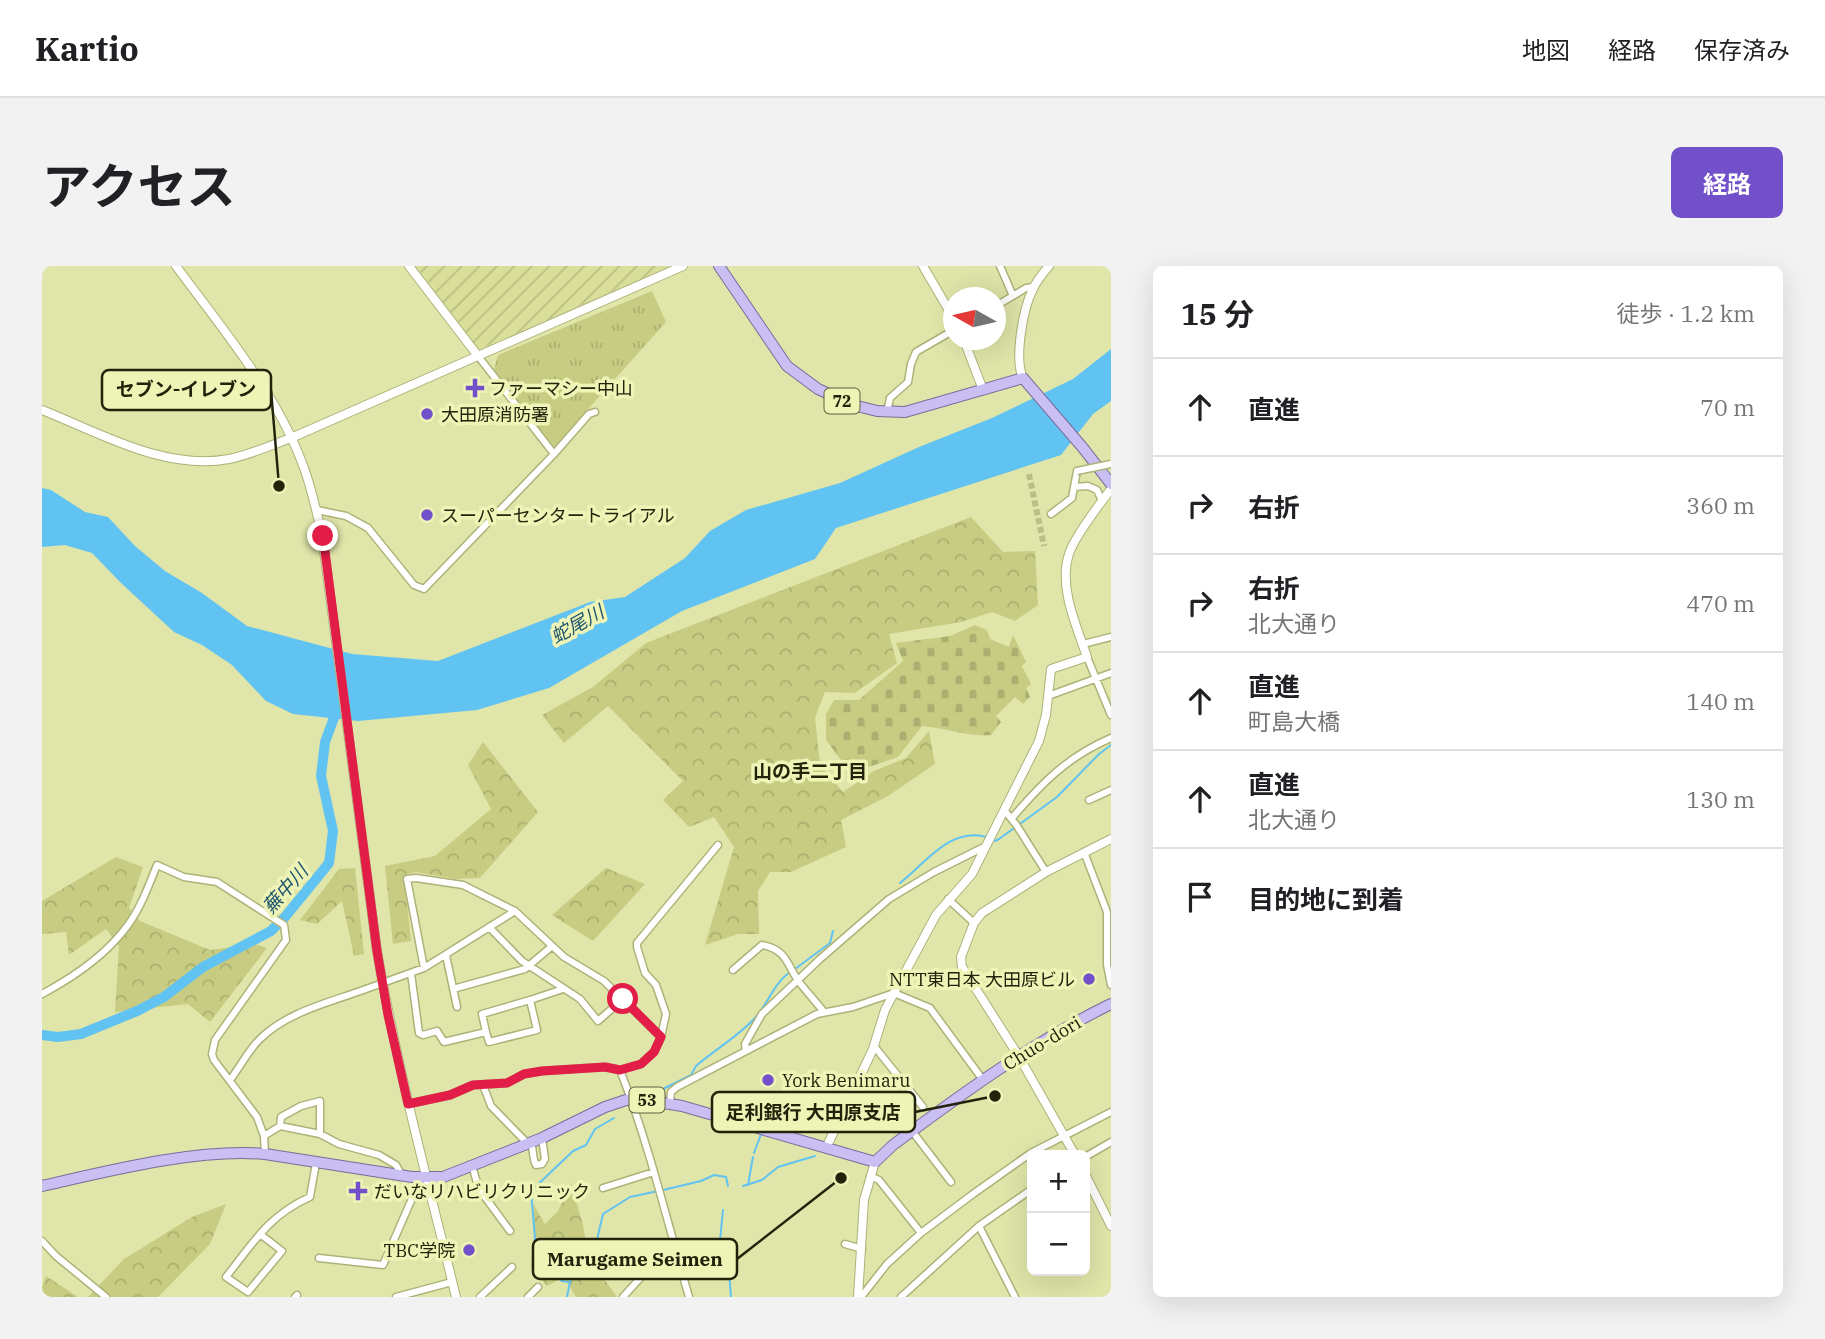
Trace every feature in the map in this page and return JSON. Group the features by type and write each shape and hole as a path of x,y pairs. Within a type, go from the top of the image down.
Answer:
{"main road":[{"name":"72","path":"719,266 774,350 794,373 818,389 853,405 887,412 918,409 983,390 1026,382"},
{"path":"1026,382 1083,448 1111,487"},
{"name":"Chuo-dori","path":"875,1162 912,1131 1018,1055 1111,1003"},
{"name":"53","path":"42,1186 216,1154 265,1154 402,1176 443,1177 529,1144 605,1107 632,1099 670,1104 827,1146 875,1162"}],"street":[{"path":"176,266 265,391 291,438 317,510 323,536 379,964 424,1178 456,1297"},
{"path":"409,266 554,454"},
{"path":"42,410 167,457 186,460 229,459 291,438 683,266"},
{"path":"923,266 943,300"},
{"path":"1000,266 1013,296"},
{"path":"1026,382 1020,364 1026,306 1033,287 1049,266"},
{"path":"1006,300 1026,288 1033,287"},
{"path":"887,412 890,398 908,382 916,352 943,336"},
{"path":"968,350 983,390"},
{"path":"317,510 346,516 368,528 414,586 424,589 589,414 595,412"},
{"path":"1051,514 1072,498 1077,471 1111,464"},
{"path":"1074,487 1088,486 1097,490 1102,500"},
{"path":"1111,487 1073,545 1067,560 1069,605 1095,679 1111,715"},
{"path":"1083,644 1111,637"},
{"path":"827,1146 874,1046 885,1010 936,915 972,874 1008,815 1039,741 1051,669 1087,657"},
{"path":"1048,696 1111,673"},
{"path":"1008,815 1084,750 1111,738"},
{"path":"1089,800 1111,790"},
{"path":"1008,815 1046,872"},
{"path":"1072,1150 1018,1055 962,967 961,957 974,923 993,904 1046,872 1111,839"},
{"path":"408,1104 450,1095 473,1085 507,1083 524,1074 605,1067 620,1070 641,1064 654,1052 661,1037 666,1014 656,985 645,973 637,943 718,845"},
{"path":"746,1051 746,1044 762,1014 889,899 934,872 988,845"},
{"path":"1084,852 1107,912 1107,965 1111,985"},
{"path":"42,994 83,969 109,948 135,914 157,865 184,877 214,881 284,925 286,940 215,1040 212,1054 257,1117 264,1136 265,1154"},
{"path":"424,968 407,879 463,885 515,911 551,947 580,969 604,981 661,1037"},
{"path":"948,899 974,923"},
{"path":"230,1080 257,1042 269,1031 305,1011 424,968 515,911"},
{"path":"489,927 529,966 580,999 598,1021 623,999"},
{"path":"733,970 762,945 775,948 785,956 798,981 824,1012"},
{"path":"453,989 529,966 551,947"},
{"path":"446,954 457,1007"},
{"path":"411,973 419,1033 423,1035 437,1031 444,1042 486,1032"},
{"path":"530,1000 537,1030 489,1042 482,1014 563,989"},
{"path":"670,1104 671,1092 677,1087 824,1012 853,1007 894,993 930,1009 983,1080"},
{"path":"874,1046 923,1107"},
{"path":"620,1070 632,1099 689,1297"},
{"path":"483,1084 491,1106 533,1150 532,1159 536,1165 542,1164 545,1159 542,1138"},
{"path":"280,1126 281,1117 301,1106 320,1101 320,1134"},
{"path":"859,1297 887,1264 921,1233 1031,1153 1111,1112"},
{"path":"264,1136 280,1126 320,1134 339,1144 379,1156 396,1165 402,1176"},
{"path":"912,1131 951,1182"},
{"path":"1090,1154 1111,1142"},
{"path":"859,1297 863,1206 875,1162"},
{"path":"260,1234 282,1251 248,1292 226,1277 260,1234 289,1206 310,1197 316,1163"},
{"path":"472,1166 479,1189 510,1231"},
{"path":"603,1188 654,1172"},
{"path":"870,1176 879,1180 921,1233"},
{"path":"319,1258 383,1265 424,1178"},
{"path":"1090,1184 1111,1226"},
{"path":"901,1297 979,1226 1027,1192"},
{"path":"979,1226 1015,1297"},
{"path":"42,1241 66,1265 106,1297"},
{"path":"623,1297 673,1242"},
{"path":"845,1244 862,1249"},
{"path":"480,1297 512,1267"},
{"path":"396,1297 452,1282"},
{"path":"528,1297 538,1287"}],"shaded area":[{"path":"416,266 670,266 478,350"}],"green space":[{"path":"652,291 666,322 554,447 494,370 498,355"},
{"path":"971,517 1003,552 1035,551 1038,605 1015,621 992,612 961,622 889,634 897,663 855,693 825,692 815,717 820,764 843,792 874,771 906,758 929,731 935,764 888,796 841,820 846,847 791,872 770,872 758,891 759,934 738,934 705,945 734,847 714,817 689,827 663,800 683,781 608,706 564,743 542,715 593,687 646,643"},
{"path":"975,625 987,630 990,639 1009,647 1013,635 1026,662 1022,666 1031,684 1026,688 1030,697 1023,704 1015,697 996,716 1001,722 991,735 974,735 922,726 898,757 869,767 841,760 826,740 826,714 834,700 859,700 903,661 896,643 950,636"},
{"path":"483,742 538,812 480,878 456,879 416,872 404,875 411,941 393,944 385,866 435,856 491,809 468,765"},
{"path":"116,857 143,867 129,908 140,921 210,950 255,944 267,948 210,1022 188,1004 115,1012 119,946 106,929 69,955 66,932 42,934 42,901"},
{"path":"355,868 364,954 354,956 342,901 317,924 300,920 339,869"},
{"path":"606,868 645,884 593,941 552,915"},
{"path":"571,1183 589,1258 617,1297 576,1297 564,1277 547,1286 531,1266 534,1237 532,1202 545,1224 558,1211"},
{"path":"226,1204 210,1244 158,1297 88,1297 124,1259 192,1217"},
{"path":"46,1276 78,1297 42,1297"}],"water":[{"name":"蛇尾川","path":"1111,349 1111,401 1093,414 1061,455 836,528 815,559 682,611 549,688 477,710 358,721 293,714 266,701 232,665 202,645 174,632 92,553 65,545 42,547 42,488 51,490 85,512 108,517 135,546 165,571 202,593 247,626 352,654 438,661 590,602 625,597 685,558 710,531 746,510 840,483 992,418 1073,379"}],"waterway":[{"name":"蕪中川","path":"42,1035 58,1037 81,1034 137,1011 164,997 203,967 271,931 285,917 329,863 333,831 321,776 325,742 338,707"},
{"path":"991,840 999,839 1057,797 1111,745"},
{"path":"900,883 950,842 973,835 987,837"},
{"path":"795,969 830,943 833,931"},
{"path":"653,1094 691,1075 696,1066 758,1014 779,982 790,972"},
{"path":"568,1282 540,1269 537,1262 531,1191 573,1151 586,1145 595,1129 614,1118"},
{"path":"754,1153 761,1134"},
{"path":"743,1186 762,1180 778,1167 815,1156"},
{"path":"748,1185 753,1157"},
{"path":"663,1190 714,1175 726,1177 728,1186"},
{"path":"567,1297 571,1277 596,1244 603,1214 630,1197 658,1191"},
{"path":"723,1210 719,1251 729,1270 731,1297"}],"tunnel":[{"path":"1029,474 1044,546"}],"place":[{"name":"ファーマシー中山","path":"475,388"},
{"name":"大田原消防署","path":"427,414"},
{"name":"セブン-イレブン","path":"279,486"},
{"name":"スーパーセンタートライアル","path":"427,515"},
{"name":"NTT東日本 大田原ビル","path":"1089,979"},
{"name":"York Benimaru","path":"768,1080"},
{"name":"足利銀行 大田原支店","path":"995,1096"},
{"name":"Marugame Seimen","path":"841,1178"},
{"name":"だいなリハビリクリニック","path":"358,1191"},
{"name":"TBC学院","path":"469,1250"}],"district":[{"name":"山の手二丁目","path":"810,771"}],"route":[{"path":"323,536 377,951 408,1104 450,1095 473,1085 507,1083 524,1074 605,1067 620,1070 641,1064 654,1052 661,1037 623,999"}]}
